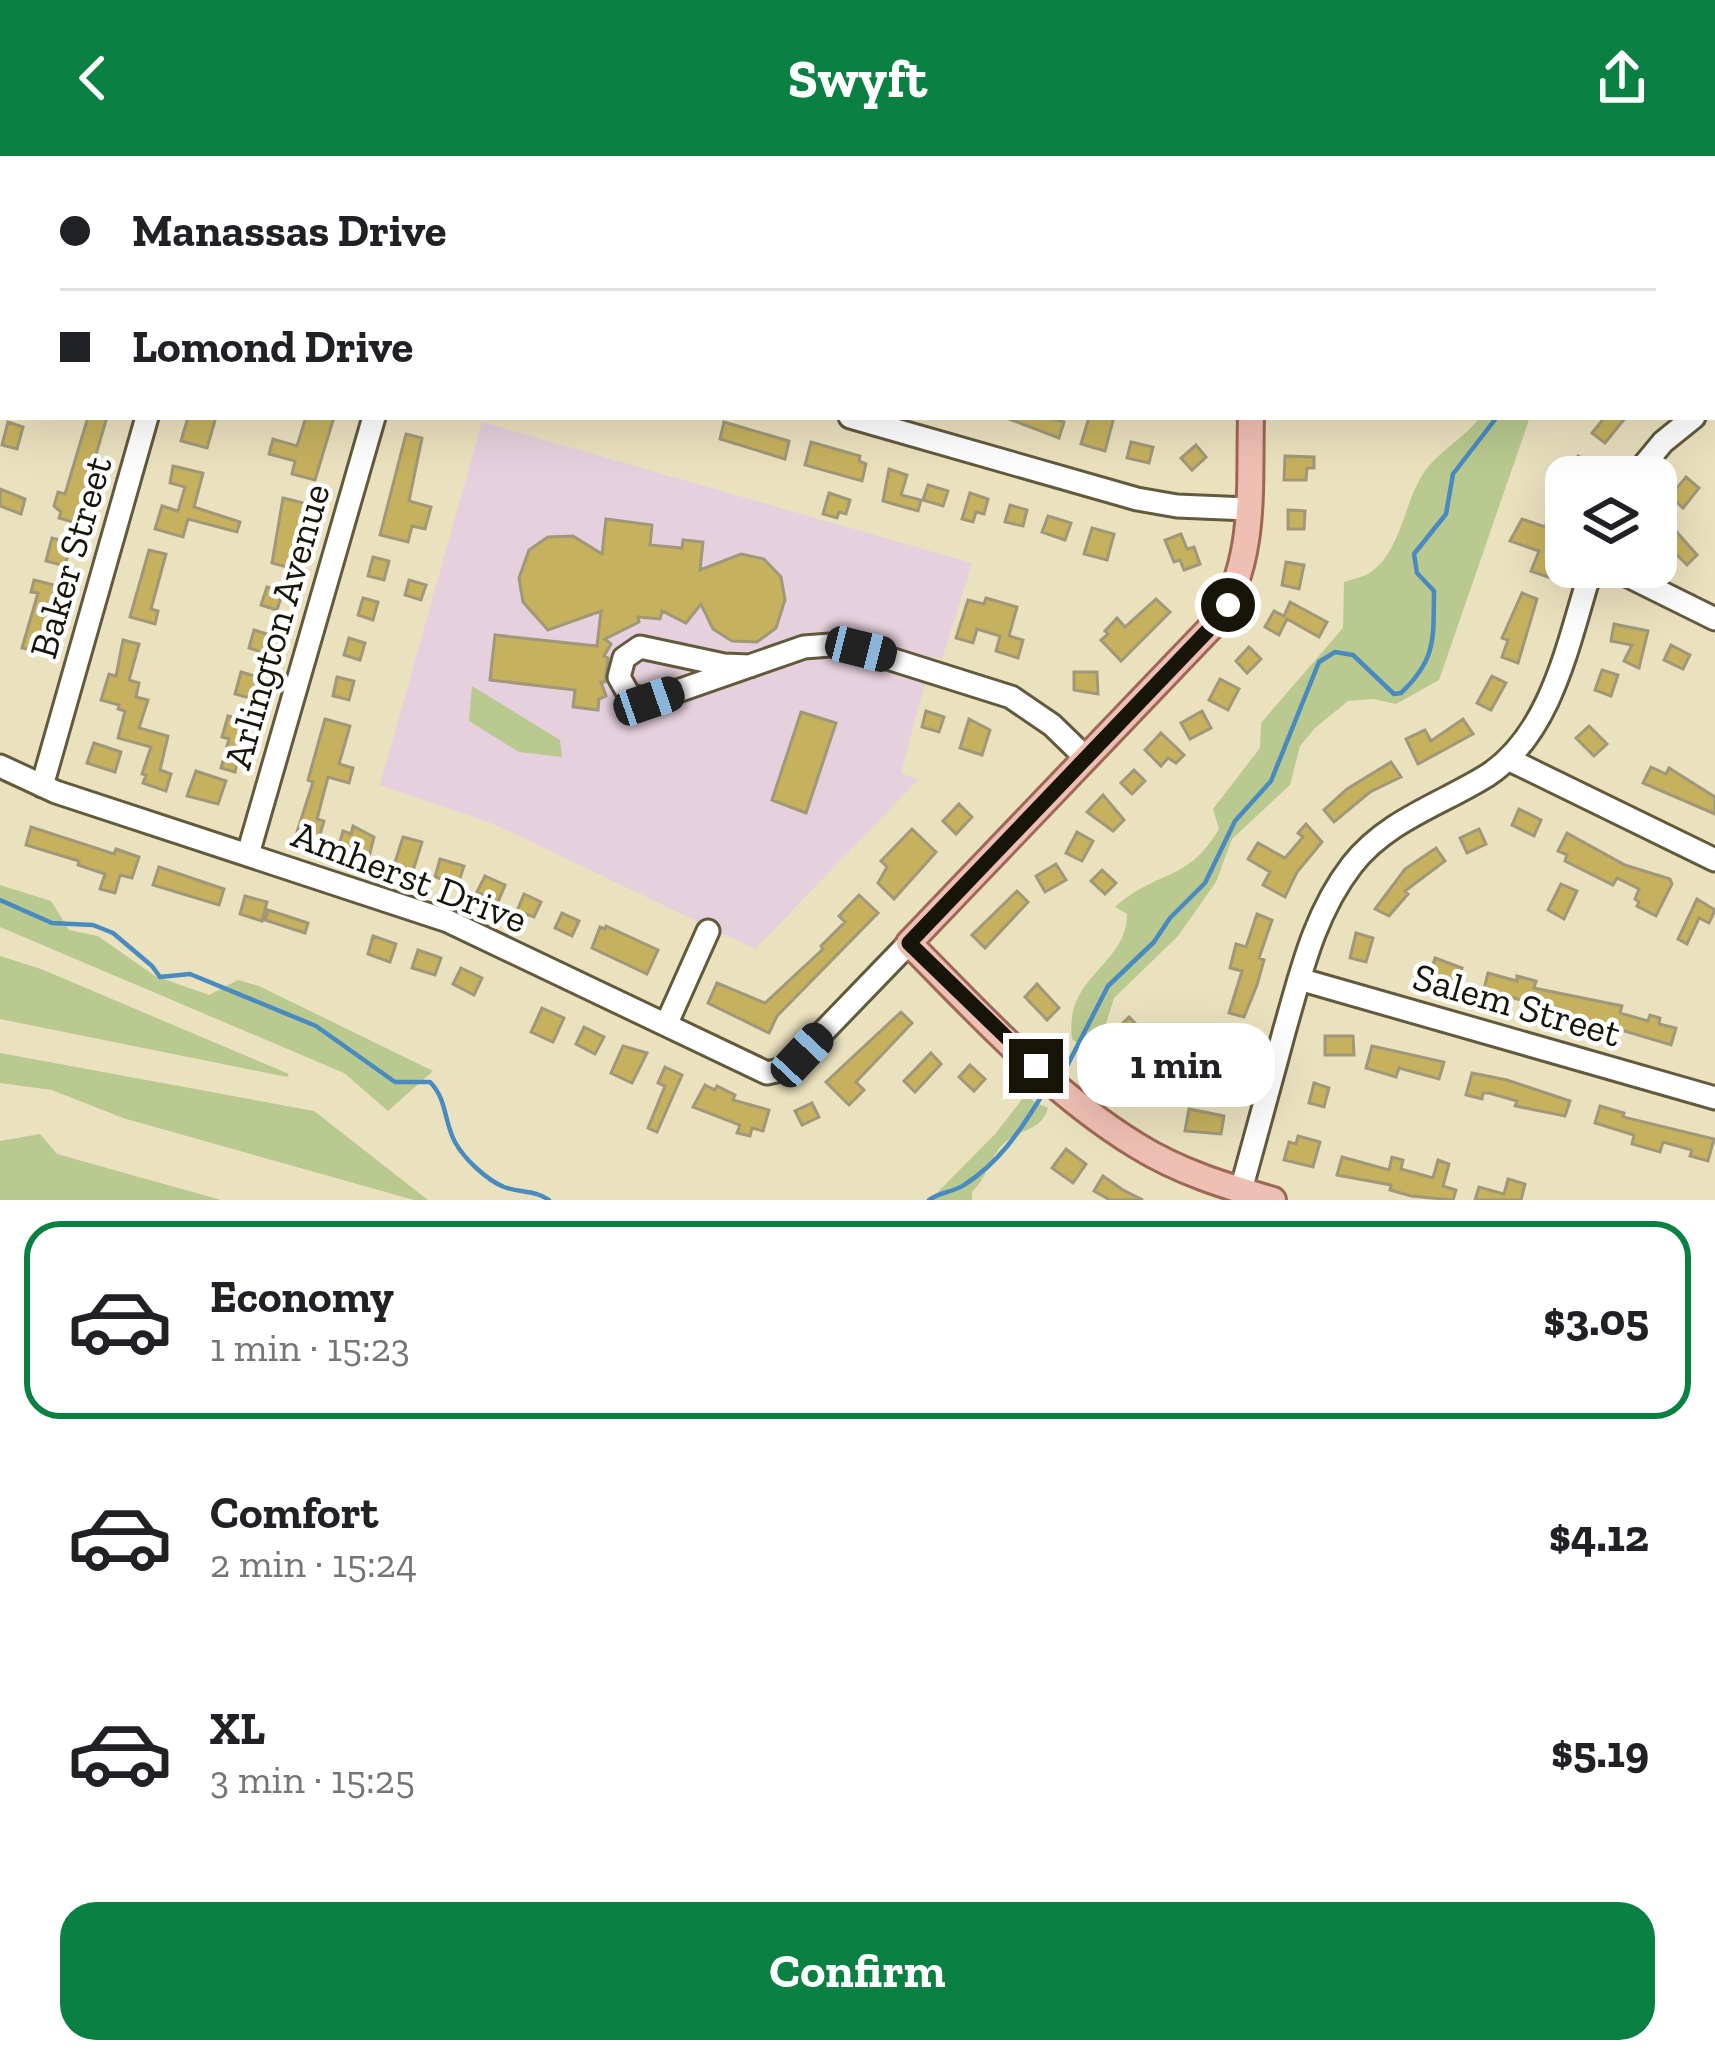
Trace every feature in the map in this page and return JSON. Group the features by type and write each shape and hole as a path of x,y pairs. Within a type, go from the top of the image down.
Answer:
{"main road":[{"path":"1251,420 1243,568 1228,605 909,943 1036,1066 1104,1124 1166,1162 1273,1200"}],"street":[{"name":"Baker Street","path":"42,786 146,420"},
{"name":"Arlington Avenue","path":"248,854 373,420"},
{"path":"860,420 1137,499 1248,509"},
{"path":"1651,456 1690,420"},
{"path":"1240,1190 1322,912 1368,847 1508,759 1545,706 1585,588"},
{"path":"1652,588 1715,619"},
{"path":"750,666 640,647 624,658 619,677 629,695 645,701 750,666 803,647 830,643 913,664 1011,697 1052,725 1086,758"},
{"path":"1508,759 1715,860"},
{"name":"Amherst Drive","path":"0,766 42,786 448,921 762,1071 785,1069 909,943"},
{"path":"666,1025 708,932"},
{"name":"Salem Street","path":"1299,979 1715,1098"}],"shaded area":[{"path":"482,422 972,563 942,659 932,657 901,773 918,780 755,949 496,825 380,785"}],"green space":[{"path":"1477,420 1529,420 1439,680 1396,704 1348,701 1315,728 1300,746 1290,785 1232,839 1216,882 1178,936 1114,998 1101,1039 1087,1049 1072,1039 1072,1017 1086,985 1124,932 1127,914 1115,907 1183,867 1207,846 1219,829 1213,809 1260,748 1261,723 1343,628 1344,582 1368,574 1381,563 1425,471"},
{"path":"472,686 560,740 562,757 519,752 469,721"},
{"path":"0,885 51,901 69,930 98,936 155,976 209,995 238,980 259,986 433,1071 388,1111 344,1073 0,927"},
{"path":"0,956 41,969 289,1074 0,1019"},
{"path":"0,1053 314,1111 428,1200 414,1200 123,1118 52,1090 0,1083"},
{"path":"1027,1093 1048,1108 1045,1116 999,1149 972,1192 972,1200 930,1200 996,1133"},
{"path":"40,1134 57,1154 221,1200 0,1200 0,1141"}],"building":[{"path":"87,420 106,420 76,523 59,518 61,512 54,506 58,492 65,494"},
{"path":"187,420 215,420 207,448 181,441"},
{"path":"305,420 333,420 315,480 292,474 295,461 269,454 273,439 297,446"},
{"path":"1012,420 1064,422 1059,438"},
{"path":"1088,420 1113,420 1105,451 1081,444"},
{"path":"1603,420 1624,420 1605,443 1592,433"},
{"path":"8,422 23,427 17,449 2,445"},
{"path":"724,422 789,441 785,459 720,439"},
{"path":"406,434 422,438 409,501 431,507 425,529 412,526 408,542 380,535"},
{"path":"811,442 860,456 859,461 866,464 862,481 805,465"},
{"path":"1131,442 1153,447 1149,463 1127,458"},
{"path":"1196,445 1206,457 1192,470 1181,458"},
{"path":"1285,456 1314,457 1314,468 1307,468 1306,480 1284,480"},
{"path":"173,466 203,473 194,507 240,522 237,532 188,519 183,537 155,529 162,506 178,511 185,487 170,483"},
{"path":"889,469 907,475 901,495 921,500 918,511 883,501"},
{"path":"1686,477 1699,488 1683,508 1677,502 1677,488"},
{"path":"928,485 948,491 943,506 923,500"},
{"path":"0,489 25,499 21,514 0,506"},
{"path":"829,493 850,500 846,514 839,512 837,518 823,514"},
{"path":"970,493 988,499 984,514 976,512 973,522 962,519"},
{"path":"283,498 308,504 290,568 272,563"},
{"path":"1010,505 1027,510 1023,526 1005,522"},
{"path":"1288,510 1305,511 1304,529 1288,529"},
{"path":"1048,516 1071,523 1065,540 1042,532"},
{"path":"606,519 652,525 650,545 682,548 683,540 703,542 700,570 741,554 764,559 781,577 785,600 776,628 757,642 732,641 713,629 701,604 686,623 662,611 660,619 638,617 639,622 605,639 611,644 604,656 608,658 605,682 601,682 606,696 599,699 598,710 573,707 575,690 490,680 495,635 597,646 601,611 548,630 523,602 519,578 529,550 548,537 573,536 602,554"},
{"path":"1522,519 1545,527 1545,576 1531,571 1539,551 1510,541"},
{"path":"1092,528 1114,534 1107,560 1084,554"},
{"path":"1677,532 1697,555 1687,565 1677,555"},
{"path":"1181,534 1187,549 1194,547 1200,564 1184,570 1180,560 1174,562 1165,540"},
{"path":"52,538 71,543 65,566 46,561"},
{"path":"149,550 166,554 151,609 158,611 155,624 130,617"},
{"path":"373,557 389,561 384,580 368,576"},
{"path":"1286,562 1304,565 1299,589 1282,585"},
{"path":"34,580 58,586 39,652 22,648 38,593 31,592"},
{"path":"409,580 426,585 421,600 405,595"},
{"path":"267,587 283,591 277,610 261,605"},
{"path":"1522,593 1537,599 1518,663 1502,657 1508,640 1502,638"},
{"path":"363,598 378,602 373,620 358,615"},
{"path":"986,598 1017,607 1009,636 1023,640 1018,658 996,651 1000,636 977,629 973,643 956,638 968,600 984,604"},
{"path":"1156,599 1170,612 1121,661 1101,640 1108,634 1105,631 1117,618 1125,627"},
{"path":"1290,602 1327,622 1319,637 1287,619 1279,635 1265,627 1274,611 1284,616"},
{"path":"1614,624 1648,631 1639,668 1624,661 1632,645 1611,641"},
{"path":"254,630 270,635 265,653 249,648"},
{"path":"349,638 365,643 360,660 344,655"},
{"path":"123,640 139,644 129,680 139,683 136,697 148,700 139,728 168,736 160,770 171,774 166,791 143,783 151,747 118,738 125,711 101,700 109,674 116,676"},
{"path":"1671,645 1690,655 1683,669 1664,660"},
{"path":"1249,647 1261,659 1247,673 1236,661"},
{"path":"1602,670 1618,675 1611,696 1595,690"},
{"path":"241,672 258,677 253,699 235,694"},
{"path":"1074,672 1097,672 1098,694 1074,690"},
{"path":"1492,676 1506,683 1491,710 1477,703"},
{"path":"337,677 354,681 349,700 333,696"},
{"path":"1220,679 1239,689 1228,710 1209,700"},
{"path":"926,711 944,717 939,732 922,727"},
{"path":"1202,711 1211,728 1190,739 1181,723"},
{"path":"801,712 836,723 806,813 772,800"},
{"path":"228,716 246,720 235,772 221,768 229,739 222,737"},
{"path":"325,719 350,726 339,764 353,768 349,783 328,777 317,819 324,821 319,838 297,832"},
{"path":"969,719 990,730 982,755 960,748"},
{"path":"1463,719 1473,734 1418,764 1406,739 1425,730 1431,741"},
{"path":"1589,726 1607,744 1594,756 1576,738"},
{"path":"1161,733 1184,755 1176,763 1168,758 1161,766 1145,750"},
{"path":"94,743 121,752 115,772 87,763"},
{"path":"1391,762 1401,777 1370,792 1334,822 1324,810 1347,789"},
{"path":"1651,767 1666,774 1669,768 1715,797 1715,814 1643,783"},
{"path":"1134,770 1145,781 1132,794 1121,783"},
{"path":"196,771 226,781 218,804 187,796"},
{"path":"1103,795 1124,820 1113,831 1087,812"},
{"path":"959,804 972,817 956,834 943,821"},
{"path":"1519,809 1541,820 1534,836 1512,825"},
{"path":"1306,824 1322,842 1297,872 1285,897 1263,885 1270,872 1248,859 1258,843 1285,858 1303,837 1298,833"},
{"path":"353,826 374,837 369,857 339,845 343,831 351,834"},
{"path":"31,827 114,854 116,849 139,857 132,878 120,875 115,893 100,889 105,874 26,845"},
{"path":"912,829 936,852 894,899 878,883 887,867 881,861"},
{"path":"1479,829 1486,844 1467,853 1460,838"},
{"path":"1077,832 1093,841 1082,861 1066,853"},
{"path":"1567,833 1625,865 1670,879 1672,884 1656,916 1637,906 1639,889 1617,878 1613,885 1565,861 1567,855 1558,851"},
{"path":"403,837 422,842 412,874 393,869"},
{"path":"1436,848 1445,861 1405,891 1408,894 1389,916 1375,909 1405,869"},
{"path":"440,859 464,866 458,884 435,877"},
{"path":"1056,864 1066,880 1045,892 1036,876"},
{"path":"159,867 224,889 219,905 153,885"},
{"path":"1102,870 1116,883 1105,894 1091,881"},
{"path":"485,876 505,885 498,902 477,892"},
{"path":"1561,884 1577,891 1564,919 1548,910"},
{"path":"1017,891 1028,902 985,948 972,935"},
{"path":"524,894 541,902 534,917 517,911"},
{"path":"859,895 878,913 777,1016 769,1033 708,1003 717,983 765,1003 823,949 845,922 839,916"},
{"path":"245,896 267,902 262,921 240,914"},
{"path":"1697,899 1715,910 1709,923 1699,918 1687,944 1678,939"},
{"path":"268,910 308,923 305,933 265,920"},
{"path":"562,913 579,921 572,936 555,928"},
{"path":"1257,914 1272,920 1259,958 1264,960 1257,985 1244,1017 1229,1013 1242,971 1230,968 1236,944 1246,947"},
{"path":"600,927 658,950 647,974 592,948"},
{"path":"1356,933 1373,938 1366,962 1350,958"},
{"path":"373,936 396,944 390,962 368,954"},
{"path":"418,950 441,958 435,975 412,968"},
{"path":"1435,958 1462,968 1457,984 1430,974"},
{"path":"461,968 482,978 474,995 453,984"},
{"path":"1488,973 1517,981 1517,976 1536,981 1534,988 1622,1006 1620,1013 1648,1021 1650,1015 1660,1018 1659,1024 1676,1028 1671,1045 1484,989"},
{"path":"1037,984 1059,1008 1047,1020 1025,997"},
{"path":"542,1008 564,1018 553,1042 531,1032"},
{"path":"901,1012 912,1023 856,1082 864,1090 849,1105 826,1082"},
{"path":"1129,1017 1149,1037 1133,1053 1126,1046 1120,1052 1107,1039"},
{"path":"584,1027 604,1037 595,1054 576,1044"},
{"path":"1325,1036 1353,1036 1354,1055 1325,1055"},
{"path":"1221,1044 1237,1049 1228,1076 1213,1072"},
{"path":"623,1046 647,1053 632,1083 611,1073"},
{"path":"1372,1046 1444,1062 1439,1079 1399,1068 1396,1077 1366,1068"},
{"path":"931,1053 941,1064 915,1092 904,1081"},
{"path":"970,1065 985,1079 974,1091 959,1077"},
{"path":"665,1067 682,1075 657,1132 648,1128 665,1086 658,1083"},
{"path":"1472,1073 1570,1101 1565,1116 1515,1106 1517,1101 1489,1093 1483,1093 1482,1099 1466,1095"},
{"path":"1152,1080 1169,1092 1159,1105 1142,1093"},
{"path":"1314,1083 1329,1088 1324,1107 1309,1103"},
{"path":"705,1085 735,1095 733,1100 769,1110 763,1131 752,1128 750,1136 737,1133 740,1125 693,1107"},
{"path":"812,1103 819,1117 802,1125 795,1111"},
{"path":"1600,1106 1624,1113 1623,1117 1714,1139 1708,1161 1690,1156 1692,1150 1663,1142 1660,1152 1632,1144 1634,1135 1595,1123"},
{"path":"1189,1109 1224,1116 1221,1134 1185,1131"},
{"path":"1298,1136 1320,1142 1313,1167 1284,1160 1289,1142 1296,1144"},
{"path":"1066,1149 1086,1164 1073,1183 1052,1168"},
{"path":"1342,1157 1389,1170 1392,1157 1403,1160 1401,1169 1433,1178 1438,1160 1449,1164 1443,1186 1456,1190 1453,1200 1411,1196 1390,1190 1391,1185 1337,1175"},
{"path":"1103,1176 1143,1200 1110,1200 1094,1191"},
{"path":"1508,1179 1525,1184 1521,1200 1475,1200 1479,1187 1504,1194"}],"waterway":[{"path":"1067,1066 1108,986 1205,883 1235,821 1271,781 1319,662 1335,652 1353,655 1394,694 1401,693 1422,669 1431,646 1434,591 1417,573 1414,554 1446,514 1453,474 1495,420"},
{"path":"0,900 52,923 93,925 113,933 160,977 190,974 316,1026 395,1082 430,1082 440,1096 455,1142 470,1162 504,1187 549,1200"},
{"path":"929,1200 960,1188 988,1167 1041,1097"}],"route":[{"path":"1036,1066 909,943 1228,605"}]}
